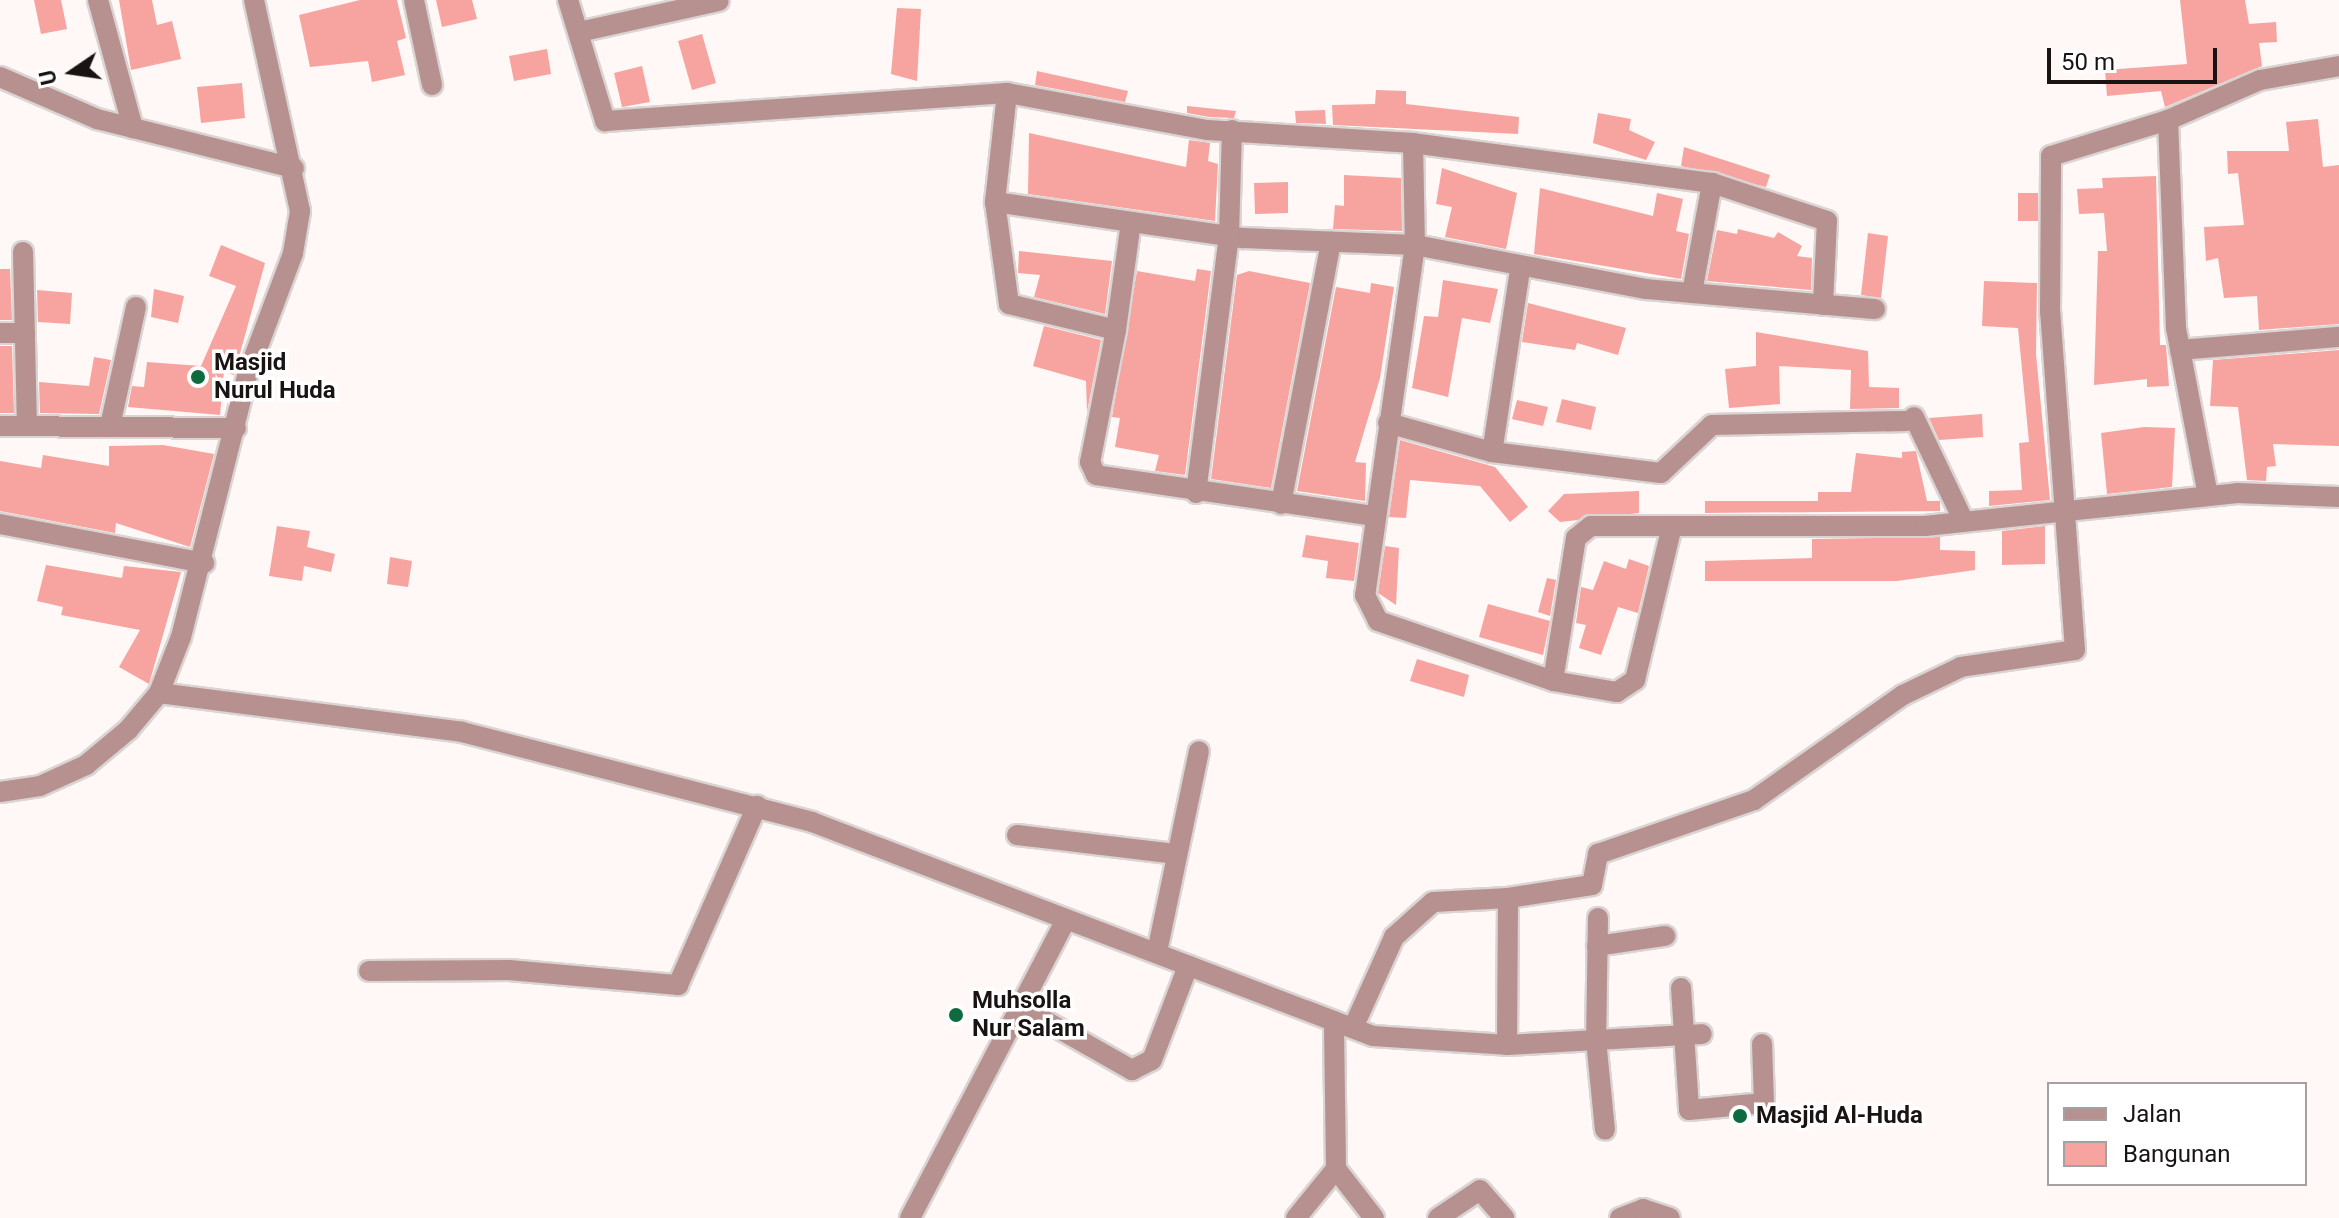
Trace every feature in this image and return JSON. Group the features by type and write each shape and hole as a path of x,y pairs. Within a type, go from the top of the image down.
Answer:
{"street":[{"path":"98,0 133,128"},
{"path":"0,792 40,786 86,765 159,693 204,563 248,373 293,253 300,211 294,168 254,0"},
{"path":"414,0 432,85"},
{"path":"568,0 579,32 598,116 616,123 1007,93 1232,130 1413,143 1712,183 1827,221 1823,305"},
{"path":"579,32 719,1"},
{"path":"1296,1218 1336,1169 1344,1024 1394,937 1433,902 1508,898 1592,885 1598,854 1754,800 1903,695 1961,667 2075,650 2068,511 2050,312 2048,162 2064,148 2168,120 2260,80 2339,66"},
{"path":"0,77 133,128 294,168"},
{"path":"1007,93 995,202 1009,304 1116,330"},
{"path":"2168,120 2164,155 2180,350 2208,496"},
{"path":"1196,493 1229,236 1232,130"},
{"path":"1413,143 1415,245 1375,516 1366,605 1378,621 1553,681 1617,692 1635,680 1672,526"},
{"path":"1692,293 1712,183"},
{"path":"995,202 1229,236 1415,245 1520,270 1692,293 1875,309"},
{"path":"1131,222 1091,470 1196,493 1375,516"},
{"path":"1281,504 1331,242"},
{"path":"23,252 27,425"},
{"path":"1492,452 1520,270"},
{"path":"110,426 136,307"},
{"path":"0,333 25,333"},
{"path":"2180,350 2339,337"},
{"path":"1388,423 1492,452 1661,473 1712,425 1911,419 1964,522"},
{"path":"0,426 236,428"},
{"path":"1553,681 1579,532 1672,526 1964,522 2208,496 2339,497"},
{"path":"0,524 204,563"},
{"path":"159,693 462,732 757,806 1344,1024 1398,1040 1507,1045 1693,1035"},
{"path":"1157,952 1199,751"},
{"path":"369,971 509,970 678,985 757,806"},
{"path":"1017,835 1177,854"},
{"path":"1507,1045 1508,898"},
{"path":"1598,918 1596,1040 1605,1130"},
{"path":"910,1218 1066,920"},
{"path":"1597,946 1665,936"},
{"path":"1021,1007 1132,1070 1152,1060 1188,966"},
{"path":"1681,988 1693,1035 1689,1110 1764,1103 1762,1044"},
{"path":"1336,1169 1374,1218"},
{"path":"1438,1218 1480,1190 1504,1218"},
{"path":"1620,1218 1643,1209 1670,1218"}],"building":[{"path":"34,0 61,0 67,29 41,34"},
{"path":"119,0 152,0 157,25 172,21 181,59 131,70"},
{"path":"360,0 397,0 406,38 397,41 405,75 372,82 368,61 310,67 299,15"},
{"path":"436,0 472,0 477,19 442,27"},
{"path":"2180,0 2245,0 2249,24 2276,22 2277,42 2259,43 2262,66 2165,107 2161,91 2107,96 2105,70 2187,64"},
{"path":"897,8 921,9 917,81 891,74"},
{"path":"702,34 716,83 692,90 678,41"},
{"path":"547,49 551,74 514,81 509,56"},
{"path":"642,66 650,102 622,107 614,73"},
{"path":"1037,71 1128,91 1125,102 1035,85"},
{"path":"242,83 245,118 201,123 197,87"},
{"path":"1376,90 1406,91 1406,104 1519,117 1518,134 1333,125 1332,105 1375,104"},
{"path":"1187,106 1236,111 1234,118 1209,117 1187,113"},
{"path":"1325,110 1326,124 1296,123 1295,111"},
{"path":"1598,113 1631,119 1629,130 1655,142 1646,160 1593,143"},
{"path":"2318,119 2323,167 2339,165 2339,324 2259,330 2257,296 2224,298 2218,258 2206,261 2204,227 2244,225 2238,173 2228,174 2227,151 2289,151 2286,122"},
{"path":"1029,133 1186,167 1189,140 1210,143 1208,161 1218,164 1215,221 1028,194"},
{"path":"1684,147 1770,175 1766,187 1681,166"},
{"path":"1442,168 1517,193 1506,249 1445,237 1452,207 1436,204"},
{"path":"1344,175 1401,178 1402,231 1333,229 1335,205 1344,206"},
{"path":"2156,176 2160,345 2166,345 2169,386 2147,387 2147,379 2094,385 2098,251 2107,251 2104,213 2079,214 2077,189 2103,188 2102,178"},
{"path":"1288,182 1288,213 1255,214 1254,183"},
{"path":"1540,188 1653,216 1657,193 1683,199 1676,231 1689,234 1681,279 1534,254"},
{"path":"2018,193 2038,193 2038,221 2018,221"},
{"path":"1738,229 1774,238 1778,232 1802,246 1797,256 1812,258 1811,290 1707,281 1717,230 1737,234"},
{"path":"1868,233 1888,236 1881,298 1861,295"},
{"path":"221,245 265,263 234,375 224,372 220,415 128,407 132,386 144,387 147,362 201,366 236,286 209,276"},
{"path":"1019,251 1112,261 1105,314 1034,297 1040,275 1018,273"},
{"path":"0,269 10,269 12,320 0,320"},
{"path":"1197,269 1211,271 1185,475 1155,471 1159,455 1115,447 1120,418 1112,417 1137,271 1195,281"},
{"path":"1249,271 1310,283 1271,488 1211,479 1237,275"},
{"path":"1443,280 1498,289 1490,323 1462,318 1448,397 1412,388 1424,316 1438,317"},
{"path":"1984,281 2037,283 2036,354 2050,500 1989,506 1989,491 2022,490 2019,443 2029,442 2018,328 1982,326"},
{"path":"1371,283 1394,287 1380,378 1355,462 1366,463 1365,501 1297,491 1336,287 1370,293"},
{"path":"154,289 184,296 178,323 151,317"},
{"path":"37,290 72,293 70,324 38,322"},
{"path":"1528,303 1626,328 1618,355 1577,343 1575,350 1522,342"},
{"path":"1044,326 1101,340 1087,412 1086,381 1033,366"},
{"path":"1756,332 1868,351 1869,387 1899,388 1899,408 1850,409 1851,370 1779,366 1780,404 1729,408 1725,369 1756,366"},
{"path":"0,346 12,346 14,413 0,413"},
{"path":"2339,350 2339,446 2273,444 2276,466 2267,467 2266,481 2247,480 2238,407 2210,406 2213,360"},
{"path":"94,357 111,360 99,414 40,413 39,382 89,386"},
{"path":"1562,399 1596,407 1591,430 1556,422"},
{"path":"1517,400 1548,407 1543,426 1512,419"},
{"path":"1982,414 1983,437 1939,440 1929,418"},
{"path":"2144,427 2175,428 2172,487 2107,494 2101,433"},
{"path":"1400,440 1495,467 1528,507 1510,522 1480,486 1410,480 1406,518 1389,517"},
{"path":"163,445 214,454 190,547 116,523 115,533 0,511 0,461 41,468 43,455 109,466 109,446"},
{"path":"1916,451 1927,501 1940,501 1940,511 1705,513 1705,501 1818,501 1818,492 1851,492 1856,453 1902,458 1902,452"},
{"path":"1639,491 1639,513 1560,522 1548,511 1564,494"},
{"path":"277,526 310,531 307,547 335,554 331,572 304,566 302,581 269,576"},
{"path":"2045,526 2045,564 2002,565 2002,531"},
{"path":"1306,535 1359,543 1354,581 1326,578 1328,561 1302,557"},
{"path":"1940,537 1940,550 1975,551 1975,570 1897,581 1705,581 1705,561 1812,558 1812,539"},
{"path":"1385,546 1399,548 1396,605 1378,593"},
{"path":"390,557 412,561 408,587 387,584"},
{"path":"1629,559 1649,566 1638,613 1618,607 1601,655 1579,648 1586,625 1576,623 1581,587 1593,590 1604,561 1626,569"},
{"path":"46,565 122,578 124,566 181,572 149,684 119,667 140,630 61,615 63,607 37,601"},
{"path":"1547,578 1556,580 1550,616 1538,612"},
{"path":"1488,604 1550,621 1543,655 1479,637"},
{"path":"1417,659 1469,675 1464,697 1410,681"}],"place":[{"name":"Masjid Nurul Huda","path":"198,377"},
{"name":"Muhsolla Nur Salam","path":"956,1015"},
{"name":"Masjid Al-Huda","path":"1740,1116"}]}
